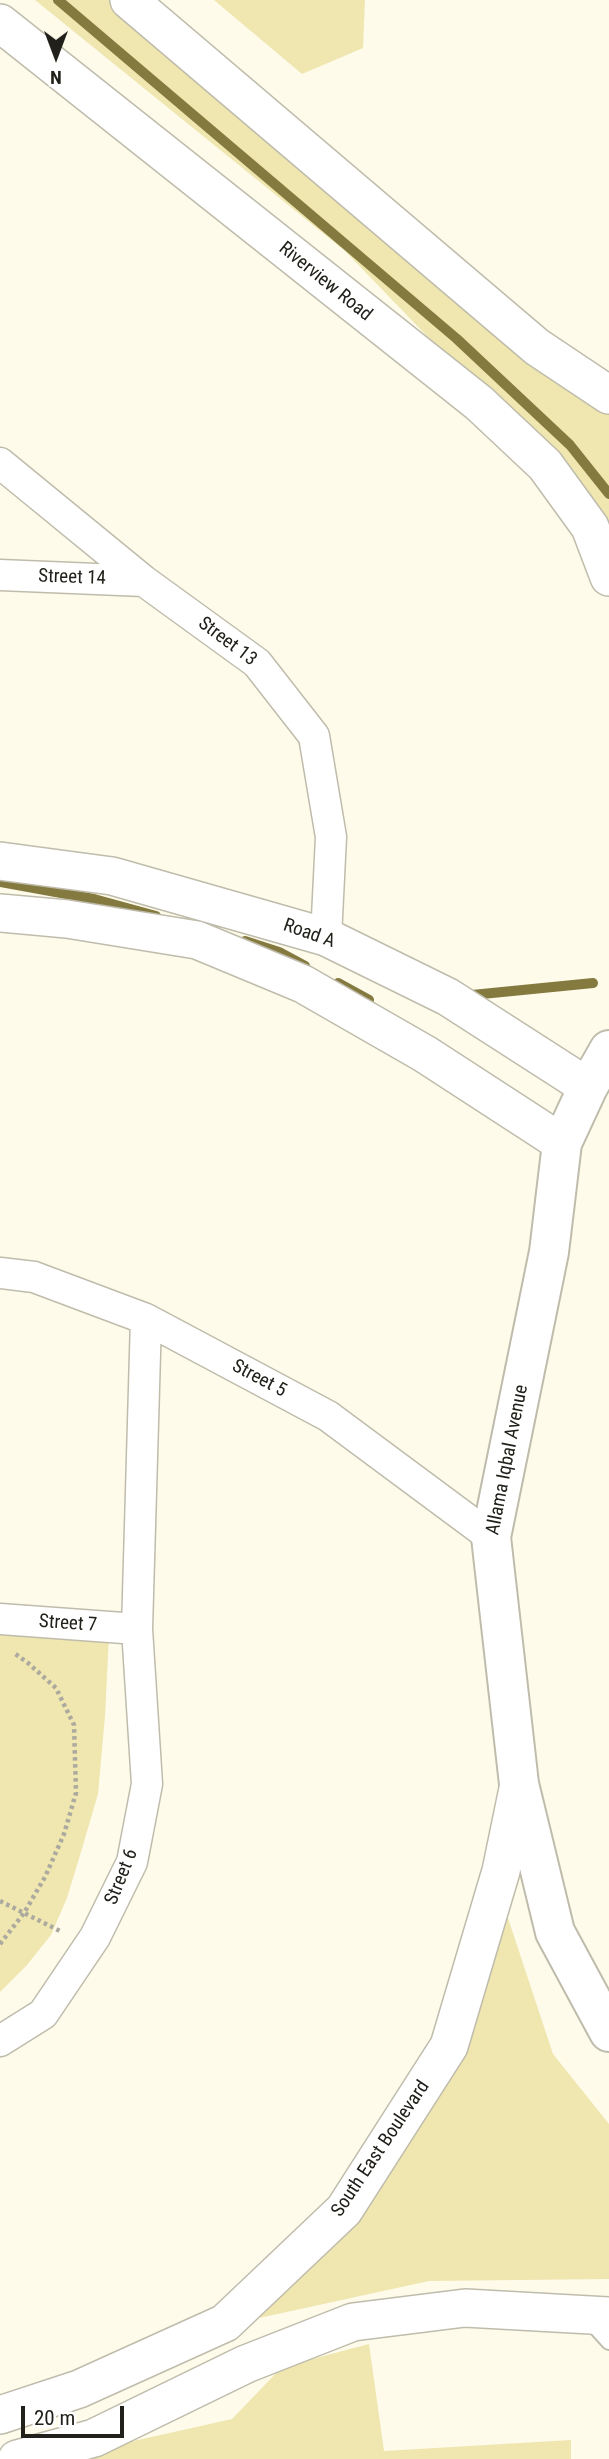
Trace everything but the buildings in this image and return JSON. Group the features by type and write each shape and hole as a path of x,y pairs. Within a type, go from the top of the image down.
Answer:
{"main road":[{"name":"Allama Iqbal Avenue","path":"609,1050 562,1143 549,1252 491,1536 519,1784 555,1932 609,2032"}],"street":[{"path":"129,0 537,347 609,395"},
{"name":"Riverview Road","path":"0,23 479,403 544,465 590,527 609,577"},
{"name":"Street 13","path":"0,463 144,581 257,663 314,736 331,837 326,937"},
{"name":"Street 14","path":"0,575 144,581"},
{"name":"Road A","path":"0,861 112,877 326,937 448,997 588,1087"},
{"path":"0,913 67,919 197,940 303,984 425,1054 562,1143"},
{"name":"Street 5","path":"0,1273 34,1277 146,1319 328,1416 491,1536"},
{"name":"Street 6","path":"0,2041 43,2014 89,1945 132,1862 147,1784 137,1629 146,1319"},
{"name":"Street 7","path":"0,1619 137,1629"},
{"name":"South East Boulevard","path":"0,2415 79,2389 225,2323 344,2210 449,2046 501,1871 519,1784"},
{"path":"17,2459 94,2438 246,2364 353,2322 465,2308 596,2315"}],"lane":[{"path":"596,2315 609,2342"}],"path":[{"path":"0,1944 24,1913 45,1877 64,1834 76,1793 74,1725 56,1688 10,1651"},
{"path":"0,1901 89,1945"}],"shaded area":[{"path":"35,0 109,0 402,233 609,391 609,525 345,251"},
{"path":"214,0 365,0 363,48 302,74"},
{"path":"0,1627 109,1635 98,1794 67,1898 51,1935 27,1965 0,1992"},
{"path":"506,1912 553,2054 609,2124 609,2279 429,2281 236,2323 386,2160"},
{"path":"369,2344 384,2451 571,2440 571,2459 53,2459 232,2419 282,2367"}],"waterway":[{"path":"58,0 457,339 570,445 609,494"},
{"path":"0,882 94,899 156,916"},
{"path":"245,941 279,952 305,966"},
{"path":"338,983 369,1000"},
{"path":"472,995 593,983"}]}
